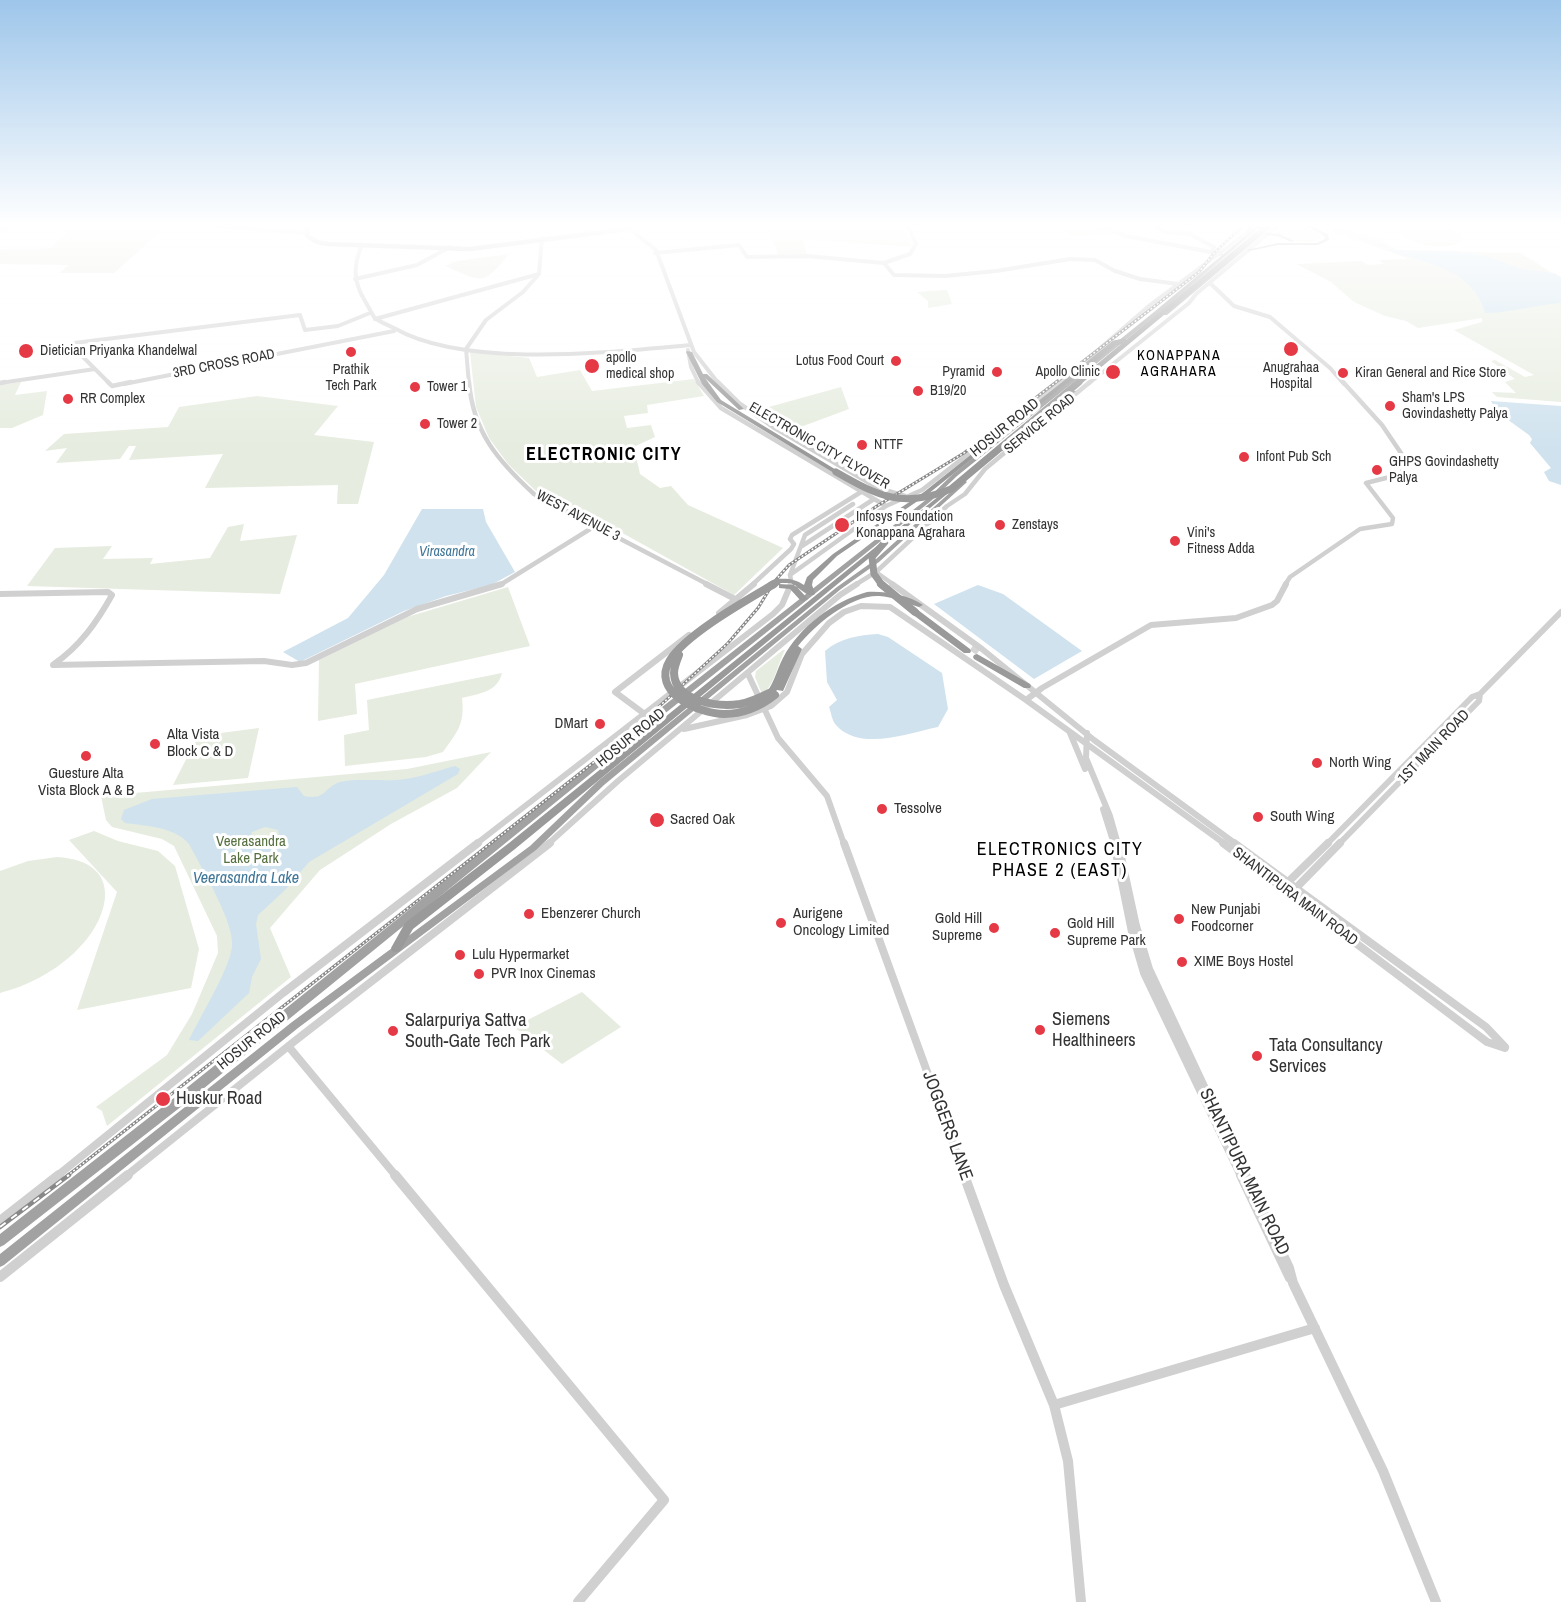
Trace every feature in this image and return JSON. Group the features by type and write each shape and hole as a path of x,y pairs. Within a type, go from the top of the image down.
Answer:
{"highway":[{"name":"HOSUR ROAD","path":"0,1241 270,1028 649,718 929,500 955,475 1165,301"},
{"name":"ELECTRONIC CITY FLYOVER","path":"690,349 705,384 719,401 838,471 893,496 912,498 931,495 959,476 1174,301"},
{"name":"ELECTRONIC CITY FLYOVER","path":"690,349 711,382 758,422 874,494 900,501 927,499 951,489 1176,301"},
{"name":"HOSUR ROAD","path":"0,1261 279,1038 396,948 533,848 601,783 839,588 877,561 973,474 1184,301"},
{"path":"807,596 810,579 835,555 926,494 1114,343 1124,341"},
{"path":"396,948 409,926 512,846 951,489"},
{"path":"885,542 872,557 873,574 881,584 917,608 945,634 970,649"},
{"path":"791,581 807,596"},
{"path":"791,581 779,583 736,607 683,645 670,659 666,674 670,690 691,707 708,713 724,715 749,710 767,702 773,694 782,666 794,645 810,628 843,602 859,596 881,594 898,596 917,608"},
{"path":"779,583 791,581"},
{"path":"773,694 783,686 794,655 803,642 832,618"},
{"path":"979,656 1015,681 1027,686"},
{"path":"411,938 419,946"},
{"path":"270,1028 279,1038"}],"street":[{"path":"362,301 375,319 394,331 422,341 466,349 547,355 690,349"},
{"path":"375,319 441,301"},
{"path":"466,349 486,320 512,301"},
{"path":"672,301 683,328"},
{"path":"673,301 690,349 691,365 700,385 714,402 731,415 886,506"},
{"name":"HOSUR ROAD","path":"1140,314 1157,301"},
{"path":"1026,700 1150,625 1236,618 1272,605 1277,601 1286,580 1340,541 1360,529 1392,524 1393,518 1366,483 1396,477 1404,471 1405,459 1395,441 1369,409 1326,364 1270,317 1234,306 1228,301"},
{"name":"3RD CROSS ROAD","path":"370,313 361,315 350,323 316,330 305,330 300,315 74,343 72,347 112,386 394,331"},
{"name":"SERVICE ROAD","path":"791,581 886,506 922,490 1059,384 1106,346 1140,314"},
{"name":"SERVICE ROAD","path":"0,1277 288,1047 532,858 618,780 840,596 876,572 947,506 965,494 985,470 1162,319"},
{"name":"WEST AVENUE 3","path":"466,349 471,406 484,439 514,476 534,494 737,600"},
{"path":"690,349 720,385 752,413 878,488 907,496"},
{"path":"0,383 95,369"},
{"path":"649,718 615,692 737,600 791,549 794,544 790,539 792,535 878,488"},
{"path":"0,1221 91,1151 312,971 445,867 649,718 774,614 782,605 805,535 864,494"},
{"path":"802,546 874,499"},
{"path":"0,594 108,592 112,595 104,610 71,651 52,665 264,661 292,665 306,663 417,609 497,587 595,526"},
{"path":"876,572 917,608 982,649 1087,733 1293,890 1491,1031 1505,1048"},
{"name":"SHANTIPURA MAIN ROAD","path":"832,618 848,608 864,604 882,605 898,610 1084,744 1285,884"},
{"path":"1480,694 1561,612"},
{"path":"681,729 765,709 786,695 802,653 832,618"},
{"name":"JOGGERS LANE","path":"748,674 778,738 827,796 1004,1285 1054,1405 1068,1461 1081,1602"},
{"name":"1ST MAIN ROAD","path":"1285,884 1372,800 1472,697 1480,694"},
{"name":"1ST MAIN ROAD","path":"1293,890 1479,700 1480,694"},
{"name":"SHANTIPURA MAIN ROAD","path":"1087,733 1084,744 1086,760 1118,837 1142,951 1289,1268 1293,1283"},
{"name":"SHANTIPURA MAIN ROAD","path":"1070,734 1109,826 1134,945 1144,973 1284,1269 1293,1283 1383,1471 1436,1602"},
{"path":"288,1047 664,1500 579,1602"},
{"path":"1054,1405 1315,1328"}],"green space":[{"path":"928,301 951,301 952,304 928,308"},
{"path":"1353,301 1561,301 1561,402 1497,397 1492,392 1516,393 1505,382 1515,379 1491,361 1495,360 1525,377 1534,375 1454,330 1482,322 1482,318 1418,328 1406,321 1385,316"},
{"path":"470,352 529,358 537,377 580,370 592,391 694,379 704,396 647,405 648,413 624,416 627,428 651,425 655,437 629,449 636,456 640,474 660,488 671,486 688,505 783,548 734,595 617,530 537,492 508,464 489,438 476,407"},
{"path":"21,382 15,395 47,391 43,415 12,428 0,428 0,385"},
{"path":"841,387 849,409 790,431 758,410"},
{"path":"257,396 338,406 314,435 374,442 358,504 337,504 338,485 205,488 223,454 129,460 136,446 129,446 120,459 56,463 67,448 45,451 64,434 168,427 179,407"},
{"path":"244,524 240,541 297,535 280,594 27,586 55,548 112,546 103,559 153,558 150,564 210,558 228,527"},
{"path":"508,587 530,646 355,684 357,714 318,721 319,660 407,617"},
{"path":"785,650 773,680 762,694 755,677 756,671"},
{"path":"502,673 492,688 462,698 461,722 443,752 426,757 345,766 344,735 369,730 367,700"},
{"path":"259,728 248,778 173,785 198,736"},
{"name":"Veerasandra Lake Park","path":"491,752 457,788 391,824 320,870 270,928 291,977 107,1126 102,1111 96,1107 167,1055 192,1014 218,953 217,936 174,846 162,839 112,827 106,820 101,796 407,769"},
{"path":"94,831 118,841 158,851 175,866 199,949 191,988 77,1010 117,892 69,840"},
{"path":"57,857 79,861 94,869 102,880 105,894 103,909 86,940 65,961 39,978 0,993 0,871 28,861"},
{"path":"582,992 621,1027 562,1064 514,1027"}],"water":[{"path":"1480,301 1561,301 1561,303 1485,313"},
{"path":"1491,401 1561,406 1561,485 1549,481 1544,472 1551,468 1530,443 1532,439 1529,435 1497,412"},
{"name":"Virasandra","path":"422,509 483,509 486,522 515,572 491,585 446,596 404,611 300,662 283,652 348,618 384,575"},
{"path":"978,585 1003,594 1082,651 1034,679 934,604"},
{"path":"878,634 888,637 942,673 948,709 938,727 899,736 871,739 858,738 846,733 835,723 829,707 837,700 827,682 825,651 850,638"},
{"name":"Veerasandra Lake","path":"455,766 460,769 458,774 309,862 284,891 258,915 256,924 261,959 252,977 249,993 198,1041 189,1040 230,957 232,937 223,910 189,844 183,838 168,831 151,826 125,823 121,819 124,810 152,799 297,787 304,796 316,797 342,781 404,779","holes":["265,827 278,830 279,837 263,844 249,843 252,832"]}],"tunnel":[{"path":"972,647 982,654"}],"railway":[{"path":"67,1176 626,737 728,643 758,608 774,582 789,565 877,506 964,453 1162,301"},
{"path":"0,1227 69,1175"}],"place":[{"name":"Anugrahaa Hospital","path":"1291,349"},
{"name":"Dietician Priyanka Khandelwal","path":"26,351"},
{"name":"Prathik Tech Park","path":"351,352"},
{"name":"Lotus Food Court","path":"896,361"},
{"name":"apollo medical shop","path":"592,366"},
{"name":"Pyramid","path":"997,372"},
{"name":"Apollo Clinic","path":"1113,372"},
{"name":"Kiran General and Rice Store","path":"1343,373"},
{"name":"Tower 1","path":"415,387"},
{"name":"B19/20","path":"918,391"},
{"name":"RR Complex","path":"68,399"},
{"name":"Sham's LPS Govindashetty Palya","path":"1390,406"},
{"name":"Tower 2","path":"425,424"},
{"name":"NTTF","path":"862,445"},
{"name":"Infont Pub Sch","path":"1244,457"},
{"name":"GHPS Govindashetty Palya","path":"1377,470"},
{"name":"Infosys Foundation Konappana Agrahara","path":"842,525"},
{"name":"Zenstays","path":"1000,525"},
{"name":"Vini's Fitness Adda","path":"1175,541"},
{"name":"DMart","path":"600,724"},
{"name":"Alta Vista Block C & D","path":"155,744"},
{"name":"Guesture Alta Vista Block A & B","path":"86,756"},
{"name":"North Wing","path":"1317,763"},
{"name":"Tessolve","path":"882,809"},
{"name":"South Wing","path":"1258,817"},
{"name":"Sacred Oak","path":"657,820"},
{"name":"Ebenzerer Church","path":"529,914"},
{"name":"New Punjabi Foodcorner","path":"1179,919"},
{"name":"Aurigene Oncology Limited","path":"781,923"},
{"name":"Gold Hill Supreme","path":"994,928"},
{"name":"Gold Hill Supreme Park","path":"1055,933"},
{"name":"Lulu Hypermarket","path":"460,955"},
{"name":"XIME Boys Hostel","path":"1182,962"},
{"name":"PVR Inox Cinemas","path":"479,974"},
{"name":"Siemens Healthineers","path":"1040,1030"},
{"name":"Salarpuriya Sattva South-Gate Tech Park","path":"393,1031"},
{"name":"Tata Consultancy Services","path":"1257,1056"},
{"name":"Huskur Road","path":"163,1099"}],"district":[{"name":"KONAPPANA AGRAHARA","path":"1179,364"},
{"name":"ELECTRONIC CITY","path":"604,455"},
{"name":"ELECTRONICS CITY PHASE 2 (EAST)","path":"1060,860"}]}
